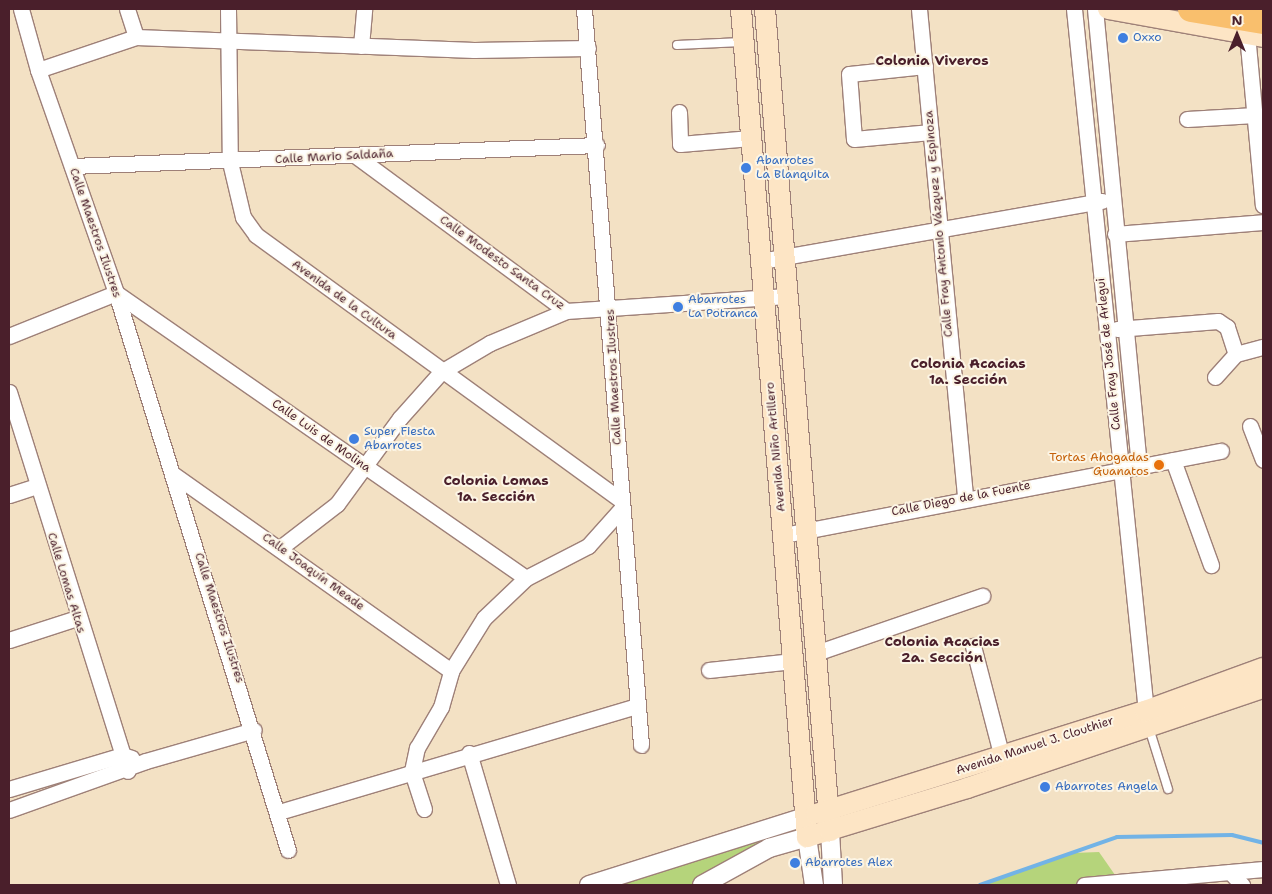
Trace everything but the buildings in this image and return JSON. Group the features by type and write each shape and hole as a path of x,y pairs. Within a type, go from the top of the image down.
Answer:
{"highway":[{"path":"1191,9 1258,31"}],"main road":[{"name":"Avenida Niño Artillero","path":"741,9 742,42 784,535 806,827"},
{"name":"Avenida Niño Artillero","path":"765,9 786,296 829,821"},
{"path":"1108,9 1258,31"},
{"name":"Avenida Manuel J. Clouthier","path":"806,827 1147,719 1263,668"},
{"name":"Avenida Manuel J. Clouthier","path":"829,821 1002,757 1263,688"}],"street":[{"name":"Calle Maestros Ilustres","path":"21,9 38,70 116,293 254,730 279,812 288,850"},
{"path":"127,9 136,37"},
{"name":"Avenida de la Cultura","path":"228,9 225,38 230,162 243,217 256,235 621,504"},
{"path":"361,46 364,9"},
{"name":"Calle Maestros Ilustres","path":"584,9 610,306 621,504 641,745"},
{"name":"Calle Fray Antonio Vázquez y Espinoza","path":"919,9 965,498"},
{"name":"Calle Fray José de Arlegui","path":"1074,9 1147,719"},
{"name":"Calle Fray José de Arlegui","path":"1095,9 1139,467"},
{"path":"1258,31 1255,115 1261,160 1263,205"},
{"path":"38,70 136,37 225,38 361,46 588,48"},
{"path":"925,66 848,74 854,139 932,132"},
{"path":"679,112 680,144 751,138"},
{"path":"1187,119 1255,115"},
{"name":"Calle Mario Saldaña","path":"72,166 230,162 596,145"},
{"name":"Calle Modesto Santa Cruz","path":"356,156 566,310 786,296"},
{"path":"761,261 1112,200"},
{"path":"1116,234 1263,222"},
{"path":"11,333 116,293"},
{"name":"Calle Luis de Molina","path":"116,293 526,578"},
{"path":"280,548 337,504 363,466 441,372 490,343 566,310"},
{"path":"1106,330 1218,321 1227,327 1236,354"},
{"path":"1214,376 1236,354 1263,347"},
{"name":"Calle Lomas Altas","path":"9,392 76,618 128,771"},
{"path":"1250,426 1263,460"},
{"name":"Calle Diego de la Fuente","path":"784,535 805,528 1221,451"},
{"path":"1172,460 1211,565"},
{"name":"Calle Joaquín Meade","path":"173,474 280,548 451,672"},
{"path":"9,495 36,486"},
{"path":"424,809 412,771 417,748 441,708 451,672 484,618 526,578 588,546 621,504"},
{"path":"816,653 982,596"},
{"path":"9,640 76,618"},
{"path":"973,646 1002,757"},
{"path":"709,670 793,661"},
{"path":"279,812 468,753 638,706"},
{"path":"9,810 128,771 146,761 254,730"},
{"path":"468,753 508,885"},
{"path":"9,790 122,755 146,761"},
{"name":"Avenida Niño Artillero","path":"829,821 834,885"},
{"path":"595,884 806,827"},
{"path":"702,885 806,827"},
{"name":"Avenida Niño Artillero","path":"806,827 814,885"},
{"path":"1084,885 1105,880 1131,884 1263,869"},
{"path":"1230,872 1242,885"}],"lane":[{"path":"677,45 742,42"},
{"path":"1147,719 1168,789"}],"green space":[{"path":"804,825 805,831 767,844 693,885 617,885"},
{"path":"1099,852 1122,885 980,885 1073,853"}],"waterway":[{"path":"980,885 1117,837 1232,835 1263,843"}],"place":[{"name":"Oxxo","path":"1123,38"},
{"name":"Abarrotes La Blanquita","path":"746,168"},
{"name":"Abarrotes La Potranca","path":"678,307"},
{"name":"Super Fiesta Abarrotes","path":"354,439"},
{"name":"Tortas Ahogadas Guanatos","path":"1159,465"},
{"name":"Abarrotes Angela","path":"1045,787"},
{"name":"Abarrotes Alex","path":"795,863"}],"district":[{"name":"Colonia Viveros","path":"932,60"},
{"name":"Colonia Acacias 1a. Sección","path":"968,372"},
{"name":"Colonia Lomas 1a. Sección","path":"496,488"},
{"name":"Colonia Acacias 2a. Sección","path":"942,650"}]}
